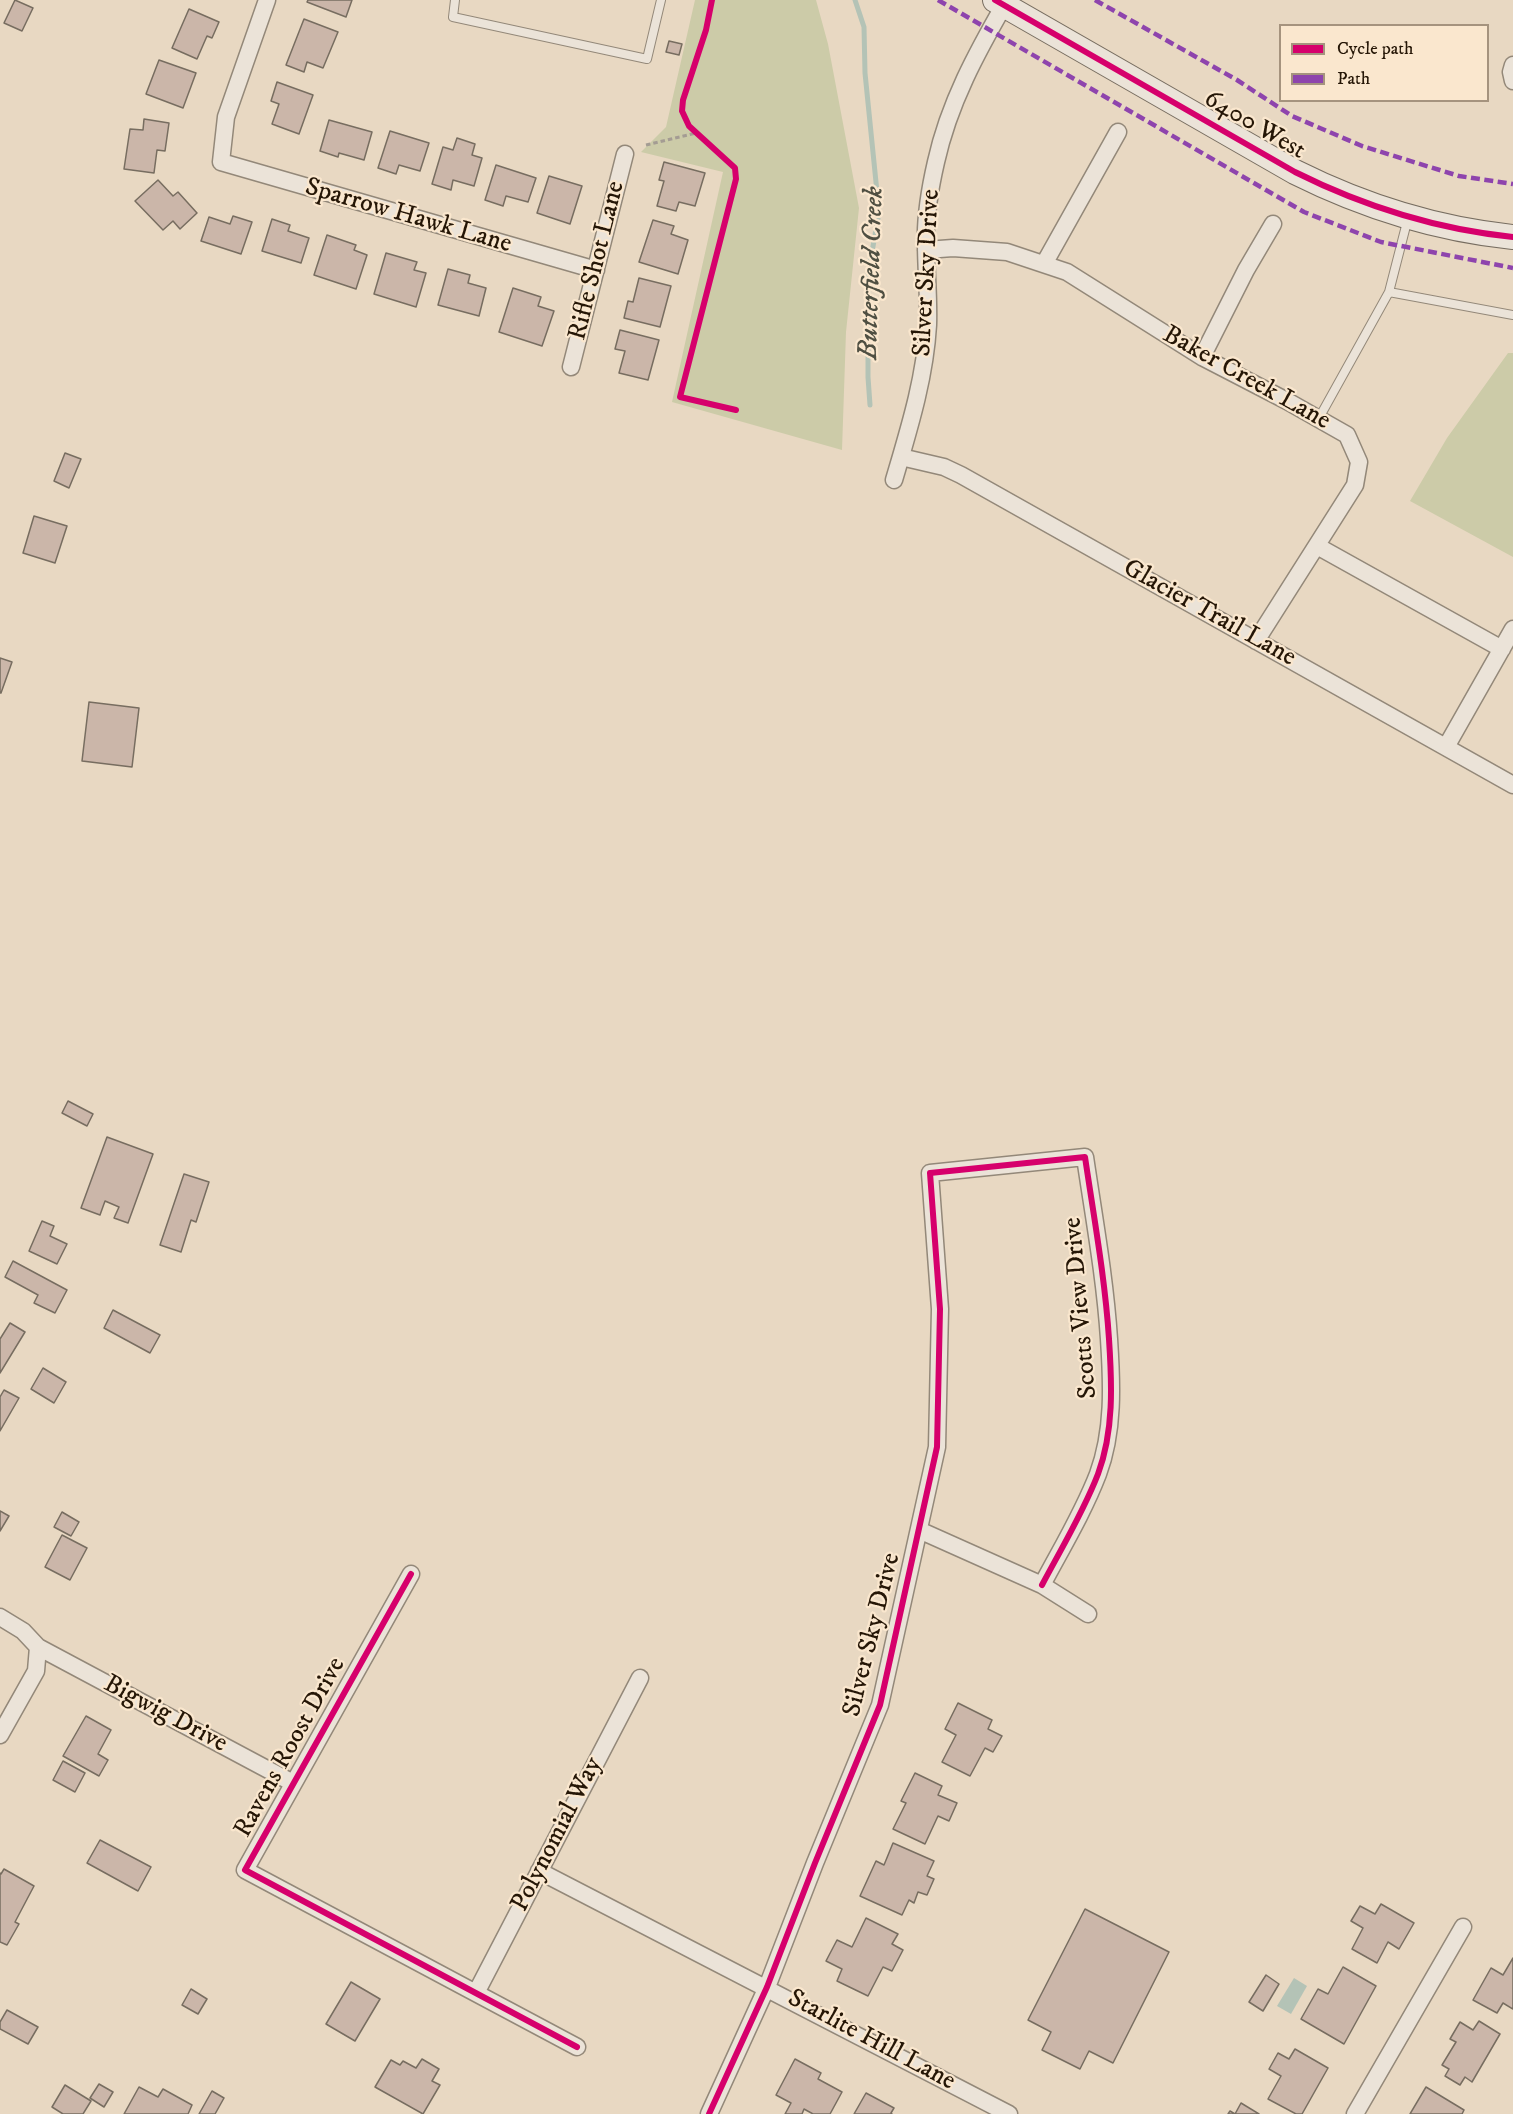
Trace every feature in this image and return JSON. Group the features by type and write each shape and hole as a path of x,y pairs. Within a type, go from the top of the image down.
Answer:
{"street":[{"name":"Sparrow Hawk Lane","path":"267,0 226,117 220,162 596,270"},
{"name":"6400 West","path":"1002,2 1295,172 1359,201 1408,218 1454,229 1513,237"},
{"name":"Silver Sky Drive","path":"894,480 915,405 926,349 928,303 926,250 930,192 944,130 967,73 1002,2"},
{"path":"1513,65 1511,72 1513,81"},
{"path":"1044,264 1118,132"},
{"name":"Rifle Shot Lane","path":"571,367 625,154"},
{"path":"1202,357 1246,270 1273,224"},
{"name":"Baker Creek Lane","path":"926,250 953,248 1007,252 1067,272 1202,357 1347,435 1359,462 1355,485 1256,641"},
{"name":"Glacier Trail Lane","path":"901,457 944,467 961,475 1513,785"},
{"path":"1317,546 1502,649"},
{"path":"1446,747 1513,629"},
{"name":"Scotts View Drive","path":"930,1173 1086,1157 1106,1293 1112,1385 1109,1425 1099,1473 1042,1585"},
{"name":"Silver Sky Drive","path":"709,2114 767,1987 880,1705 937,1447 940,1309 930,1173"},
{"path":"919,1530 1042,1585 1088,1614"},
{"name":"Ravens Roost Drive","path":"411,1574 245,1870 476,1993"},
{"name":"Bigwig Drive","path":"0,1617 23,1631 38,1647 293,1783"},
{"path":"0,1735 36,1671 38,1647"},
{"name":"Polynomial Way","path":"476,1993 640,1678"},
{"name":"Starlite Hill Lane","path":"539,1871 1009,2114"},
{"path":"1354,2114 1463,1926"},
{"path":"476,1993 578,2047"}],"lane":[{"path":"455,0 453,16 647,59 661,0"},
{"path":"1319,418 1389,292 1408,218"},
{"path":"1389,292 1513,315"}],"path":[{"path":"689,126 701,138"},
{"path":"646,146 696,133"}],"green space":[{"path":"695,0 816,0 828,44 859,208 846,332 842,450 672,402 723,172 641,152 666,127"},
{"path":"1508,353 1513,353 1513,557 1410,501 1447,438"}],"shaded area":[{"path":"1294,1978 1307,1986 1291,2014 1277,2006"}],"building":[{"path":"15,0 33,8 22,31 4,23"},
{"path":"308,0 352,0 346,17 307,2"},
{"path":"189,9 219,22 212,38 207,36 197,59 172,48"},
{"path":"304,19 338,32 323,68 307,62 304,72 286,65"},
{"path":"669,41 682,44 679,55 666,52"},
{"path":"159,60 196,73 183,108 146,94"},
{"path":"277,82 313,95 299,134 272,124 279,104 271,101"},
{"path":"144,119 169,123 165,151 157,150 154,173 124,169 130,129 143,130"},
{"path":"329,120 372,132 364,160 339,153 338,157 320,151"},
{"path":"390,131 429,143 420,171 399,165 396,174 378,168"},
{"path":"457,138 475,144 472,155 482,158 474,186 453,180 451,190 432,184 443,147 453,150"},
{"path":"664,162 705,173 695,206 679,202 676,211 657,206 664,181 659,180"},
{"path":"496,165 536,178 528,202 506,196 503,206 485,200"},
{"path":"549,176 582,186 570,224 537,213"},
{"path":"158,180 173,196 178,192 197,213 180,229 173,221 163,230 135,201"},
{"path":"233,216 252,222 241,254 201,241 209,217 230,224"},
{"path":"272,219 290,225 288,231 309,238 301,263 262,251"},
{"path":"653,220 674,226 671,234 688,240 678,274 639,262"},
{"path":"327,235 356,245 354,250 367,255 356,289 314,275"},
{"path":"386,253 417,262 414,270 426,273 416,307 374,294"},
{"path":"448,269 470,275 468,283 486,288 479,316 438,305"},
{"path":"639,278 671,286 660,327 624,318 628,301 633,302"},
{"path":"513,288 541,297 538,306 554,311 542,346 499,332"},
{"path":"620,330 659,340 648,380 619,373 625,351 615,349"},
{"path":"65,453 81,459 69,488 54,481"},
{"path":"34,516 67,526 55,563 23,553"},
{"path":"0,658 12,662 1,693 0,693"},
{"path":"89,702 139,708 132,767 82,761"},
{"path":"68,1101 93,1114 87,1126 62,1113"},
{"path":"107,1137 153,1154 128,1223 114,1218 119,1207 105,1201 100,1215 81,1208"},
{"path":"184,1174 209,1182 196,1222 191,1220 181,1252 160,1245"},
{"path":"42,1221 54,1226 50,1236 67,1244 57,1264 29,1251"},
{"path":"13,1261 67,1290 55,1313 34,1303 38,1295 5,1277"},
{"path":"113,1310 160,1335 150,1353 104,1328"},
{"path":"10,1323 25,1332 0,1373 0,1339"},
{"path":"43,1368 66,1382 54,1403 31,1389"},
{"path":"4,1390 19,1398 0,1431 0,1397"},
{"path":"0,1511 9,1516 0,1531"},
{"path":"62,1512 79,1522 71,1536 54,1527"},
{"path":"62,1535 87,1548 70,1580 45,1567"},
{"path":"958,1703 992,1720 988,1729 1002,1736 993,1752 985,1748 970,1776 942,1762 956,1735 945,1729"},
{"path":"86,1716 111,1730 98,1754 108,1760 99,1776 63,1756"},
{"path":"63,1761 85,1773 75,1792 53,1780"},
{"path":"915,1773 942,1786 938,1795 957,1803 949,1821 938,1816 925,1844 893,1829 906,1803 901,1801"},
{"path":"100,1840 151,1867 138,1891 87,1863"},
{"path":"893,1843 934,1861 927,1876 934,1879 927,1895 918,1892 914,1903 909,1900 902,1915 860,1896 876,1861 884,1865"},
{"path":"4,1869 34,1886 15,1922 19,1924 7,1945 0,1942 0,1873"},
{"path":"1381,1904 1414,1923 1399,1949 1388,1942 1377,1963 1352,1949 1363,1928 1351,1921 1360,1906 1375,1914"},
{"path":"1085,1909 1169,1952 1113,2063 1089,2051 1080,2069 1042,2050 1051,2032 1028,2020"},
{"path":"866,1918 898,1934 892,1944 903,1950 892,1971 883,1967 868,1996 837,1981 842,1969 826,1961 837,1940 852,1947"},
{"path":"1513,1958 1513,2009 1503,2003 1497,2013 1473,2000 1491,1968 1503,1975"},
{"path":"1343,1967 1376,1986 1344,2044 1301,2019 1318,1989 1328,1994"},
{"path":"1266,1975 1279,1984 1263,2011 1249,2002"},
{"path":"351,1982 380,1999 355,2041 326,2024"},
{"path":"191,1989 207,1999 198,2014 182,2005"},
{"path":"7,2010 38,2027 28,2044 0,2029 0,2022"},
{"path":"1479,2021 1500,2034 1472,2082 1465,2077 1460,2085 1445,2076 1449,2069 1442,2065 1456,2042 1450,2039 1460,2022 1473,2030"},
{"path":"1295,2049 1328,2068 1302,2114 1296,2114 1268,2099 1281,2076 1269,2069 1278,2053 1289,2059"},
{"path":"422,2059 439,2069 432,2081 440,2085 423,2114 375,2087 391,2060 400,2065 403,2061 416,2068"},
{"path":"795,2059 821,2073 818,2079 842,2092 830,2114 813,2114 804,2109 802,2114 785,2114 791,2103 776,2095"},
{"path":"99,2084 113,2092 104,2107 90,2098"},
{"path":"65,2085 91,2101 83,2114 63,2114 52,2107"},
{"path":"139,2087 158,2097 163,2089 192,2105 188,2114 124,2114"},
{"path":"1426,2087 1464,2110 1462,2114 1410,2114"},
{"path":"212,2091 224,2098 215,2114 199,2114"},
{"path":"866,2093 894,2108 892,2114 854,2114"},
{"path":"1241,2103 1259,2114 1235,2114"}],"waterway":[{"name":"Butterfield Creek","path":"855,0 864,27 865,73 879,212 868,275 870,405"}],"marked path":[{"path":"938,0 1304,212 1381,242 1513,268"},
{"path":"1095,0 1237,80 1292,116 1362,146 1459,176 1513,184"}],"cycle path":[{"path":"712,0 706,30 683,100 682,111 689,126 735,168 736,179 680,397 736,410"},
{"path":"995,0 1321,185 1401,215 1456,228 1513,237"},
{"path":"709,2114 767,1987 880,1705 937,1447 940,1309 930,1173 1085,1157 1107,1316 1111,1407 1107,1441 1098,1474 1079,1517 1042,1585"},
{"path":"411,1574 245,1870 577,2047"}]}
